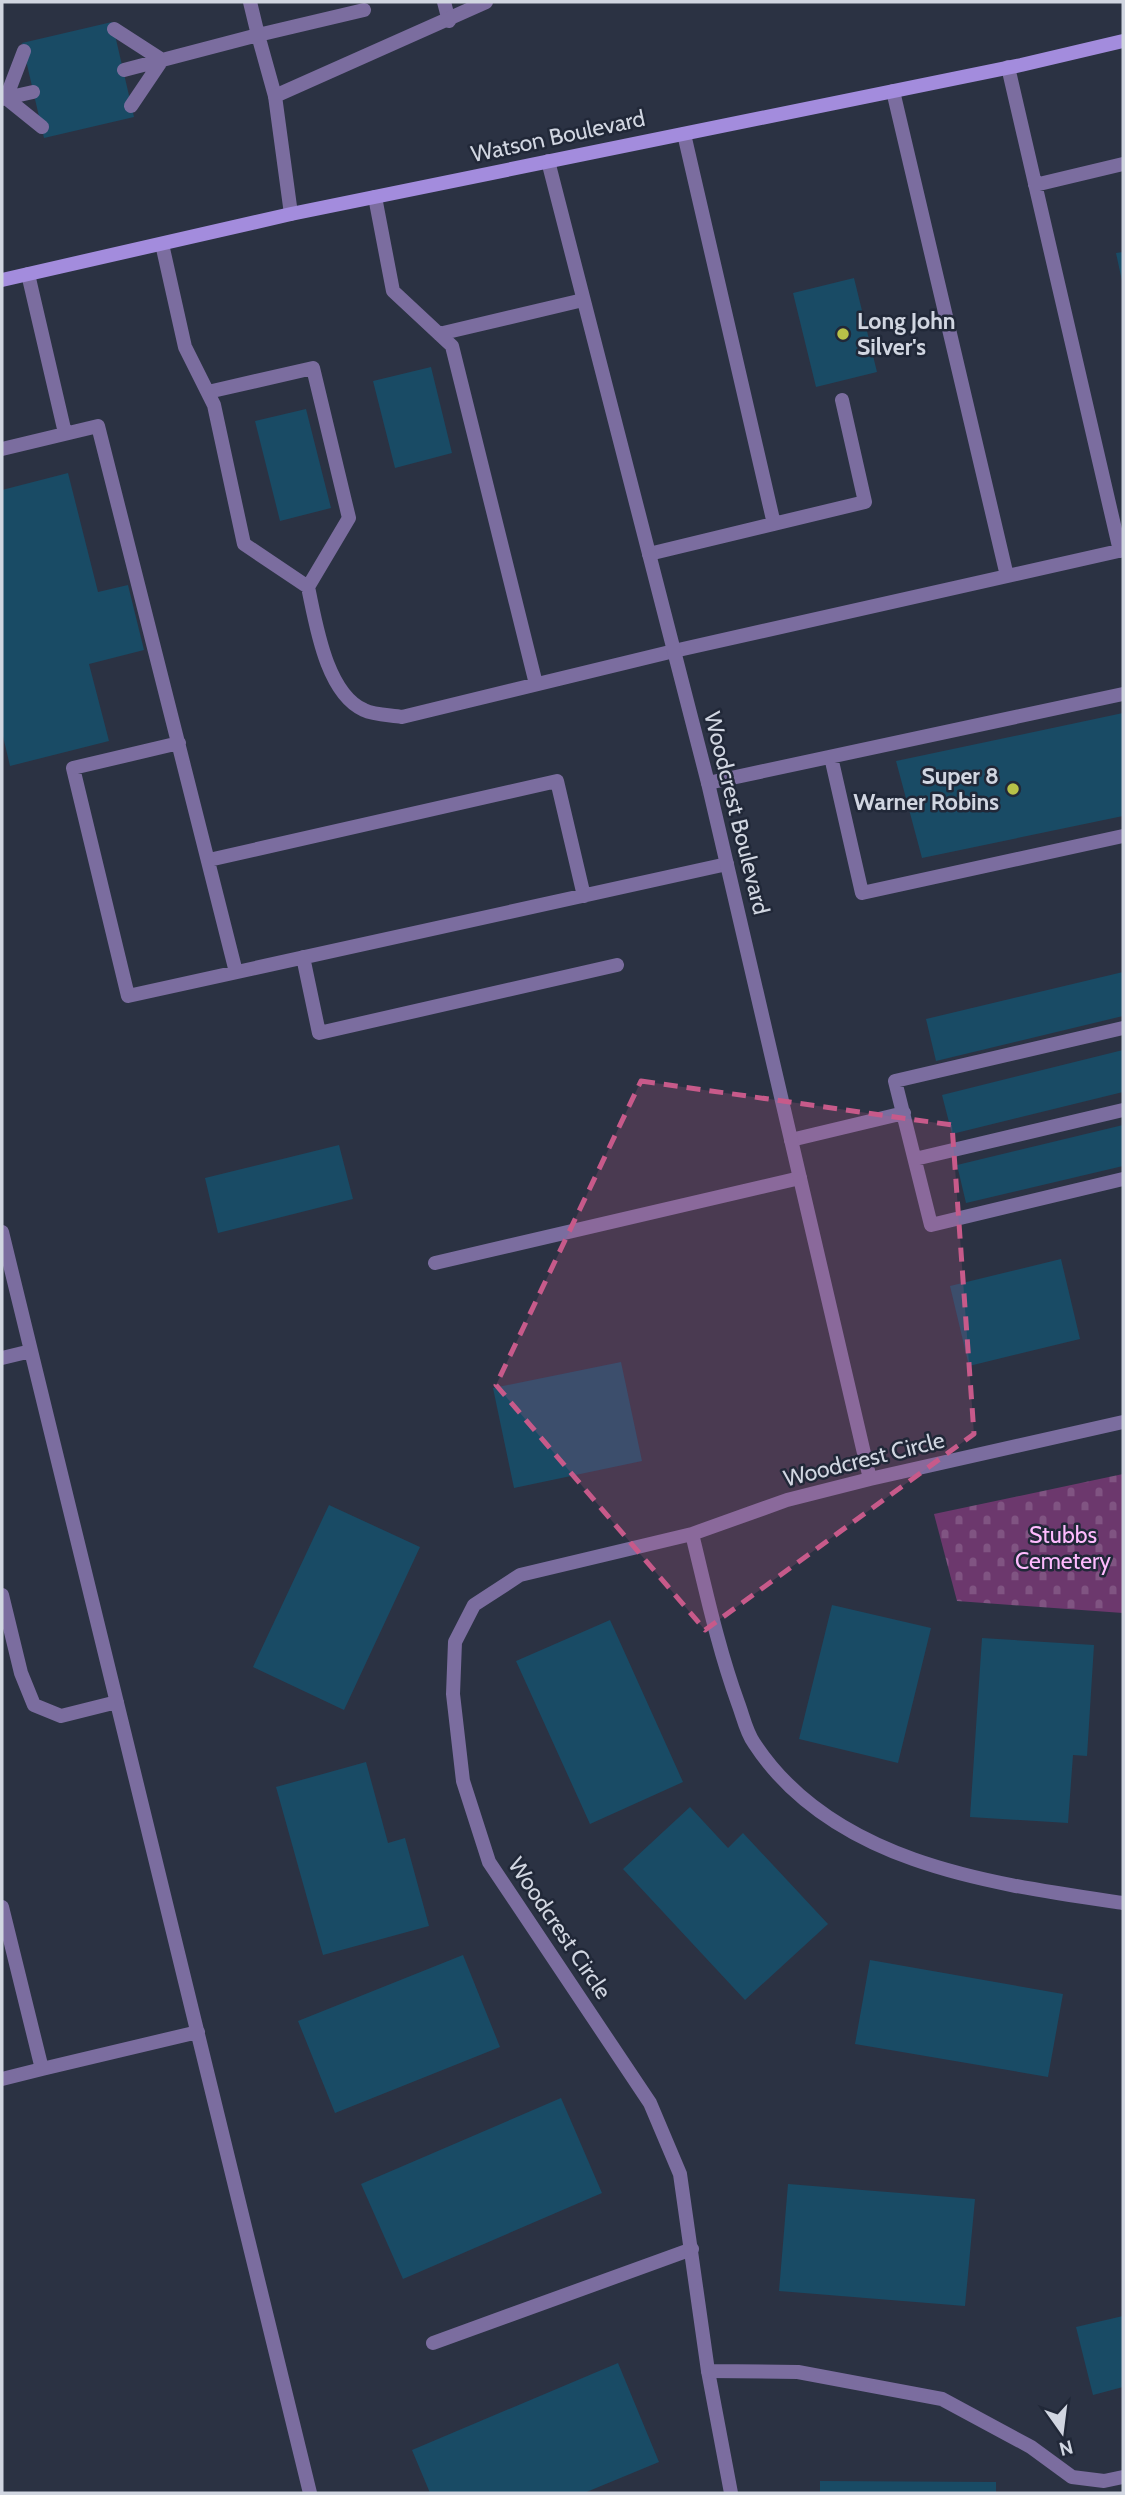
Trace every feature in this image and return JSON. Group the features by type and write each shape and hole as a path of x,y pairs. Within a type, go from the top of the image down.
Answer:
{"main road":[{"name":"Watson Boulevard","path":"2,280 290,214 893,91 1123,41"}],"street":[{"path":"250,2 275,96 290,214"},
{"path":"444,2 449,21"},
{"path":"275,96 449,21 486,2"},
{"path":"124,70 364,10"},
{"path":"114,29 162,60"},
{"path":"4,98 24,51"},
{"path":"131,106 162,60"},
{"path":"208,393 313,368 349,518 308,587 319,637 336,685 363,710 402,717 674,651 1121,550 1007,67"},
{"path":"893,91 1007,576"},
{"path":"4,98 33,92"},
{"path":"4,98 42,127"},
{"path":"684,134 774,524"},
{"name":"Woodcrest Boulevard","path":"548,162 708,783 870,1479"},
{"path":"1035,185 1123,164"},
{"path":"375,197 393,291 452,346 536,684"},
{"path":"162,244 185,347 214,405 244,544 308,587"},
{"path":"28,274 65,433"},
{"path":"439,334 583,300"},
{"path":"649,554 865,502 842,400"},
{"path":"2,449 98,426 236,972"},
{"path":"708,783 1123,694"},
{"path":"179,743 73,768 128,996 727,864"},
{"path":"831,757 862,893 1123,836"},
{"path":"209,860 557,781 584,896"},
{"path":"303,957 319,1032 617,965"},
{"path":"1123,1028 895,1081 932,1225 1123,1179"},
{"path":"915,1159 1123,1110"},
{"path":"791,1140 904,1113"},
{"path":"435,1263 800,1178"},
{"path":"2,1232 310,2493"},
{"path":"2,1358 31,1351"},
{"name":"Woodcrest Circle","path":"731,2493 708,2371 680,2174 650,2103 489,1862 463,1781 453,1694 456,1642 474,1605 520,1575 692,1534 787,1500 1123,1422"},
{"path":"692,1534 724,1665 753,1742 799,1796 865,1838 941,1871 1010,1886 1123,1903"},
{"path":"2,1595 20,1672 34,1705 61,1716 117,1702"},
{"path":"2,1907 42,2069"},
{"path":"2,2079 198,2032"},
{"path":"433,2343 692,2249"},
{"path":"708,2371 798,2372 942,2399 1031,2447 1072,2477 1104,2482 1123,2477"}],"highlighted area":[{"path":"641,1081 952,1125 974,1434 705,1630 496,1385"}],"green space":[{"name":"Stubbs Cemetery","path":"1123,1474 1123,1613 957,1601 934,1514"}],"building":[{"path":"112,22 134,117 44,138 22,43"},
{"path":"1123,252 1123,281 1122,281 1116,253"},
{"path":"854,278 877,372 816,387 793,293"},
{"path":"431,367 452,453 395,468 373,381"},
{"path":"306,409 331,508 280,521 255,421"},
{"path":"68,473 98,592 128,585 144,650 89,664 109,741 10,766 2,732 2,490"},
{"name":"Super 8 Warner Robins","path":"1123,713 1123,816 922,858 896,761"},
{"path":"1123,972 1123,1016 936,1061 926,1019"},
{"path":"1123,1050 1123,1092 952,1134 942,1095"},
{"path":"1123,1125 1123,1166 966,1203 957,1165"},
{"path":"339,1145 353,1199 218,1233 205,1178"},
{"path":"1061,1259 1080,1339 969,1366 950,1286"},
{"path":"621,1362 642,1461 514,1488 493,1388"},
{"path":"329,1505 420,1547 344,1710 253,1667"},
{"path":"832,1605 931,1628 898,1763 799,1739"},
{"path":"610,1620 683,1782 590,1824 516,1661"},
{"path":"982,1638 1094,1645 1087,1756 1073,1755 1068,1823 970,1817"},
{"path":"366,1762 388,1843 405,1838 429,1926 323,1955 276,1787"},
{"path":"690,1807 728,1848 743,1833 828,1924 745,2000 623,1869"},
{"path":"463,1955 500,2047 335,2113 298,2021"},
{"path":"870,1960 1063,1994 1048,2077 855,2044"},
{"path":"561,2098 602,2193 403,2279 361,2184"},
{"path":"788,2184 975,2199 965,2306 779,2291"},
{"path":"1123,2316 1123,2387 1093,2395 1076,2327"},
{"path":"618,2363 659,2462 584,2493 430,2493 412,2450"},
{"path":"820,2481 996,2482 996,2493 820,2493"}],"place":[{"name":"Long John Silver's","path":"843,334"},
{"name":"Super 8 Warner Robins","path":"1013,789"}]}
